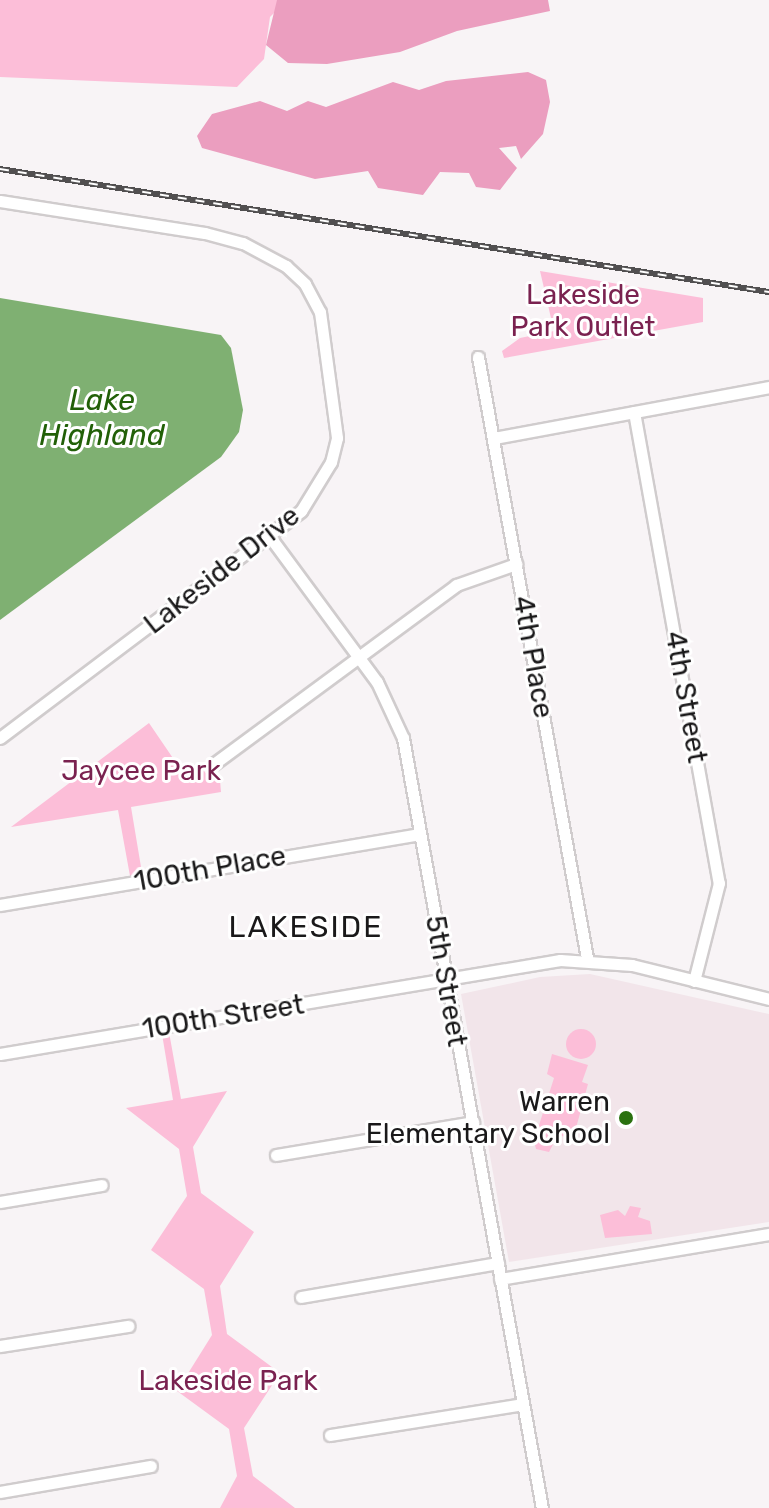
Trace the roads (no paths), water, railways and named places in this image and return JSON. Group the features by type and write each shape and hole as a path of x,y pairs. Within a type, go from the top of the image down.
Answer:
{"street":[{"name":"Lakeside Drive","path":"0,201 243,243 267,252 305,284 320,312 337,438 318,487 301,511 0,738"},
{"name":"4th Place","path":"478,357 587,958"},
{"path":"494,438 769,387"},
{"name":"4th Street","path":"634,412 719,883 694,981"},
{"name":"5th Street","path":"270,537 359,656 392,707 399,728 542,1508"},
{"path":"215,763 456,585 516,564"},
{"name":"100th Place","path":"0,905 419,834"},
{"path":"587,958 769,999"},
{"name":"100th Street","path":"0,1054 587,958"},
{"path":"276,1155 473,1122"},
{"path":"0,1202 102,1185"},
{"path":"500,1279 769,1234"},
{"path":"301,1297 498,1263"},
{"path":"0,1346 128,1326"},
{"path":"330,1435 523,1404"},
{"path":"0,1492 151,1466"}],"water":[{"name":"Lake Highland","path":"0,298 221,335 231,348 243,410 239,432 221,457 0,620"}],"railway":[{"path":"0,169 769,292"}],"place":[{"name":"Warren Elementary School","path":"626,1118"}],"district":[{"name":"LAKESIDE","path":"306,927"}],"park label":[{"name":"Lakeside Park Outlet","path":"583,311"},
{"name":"Jaycee Park","path":"141,771"},
{"name":"Lakeside Park","path":"228,1381"}]}
